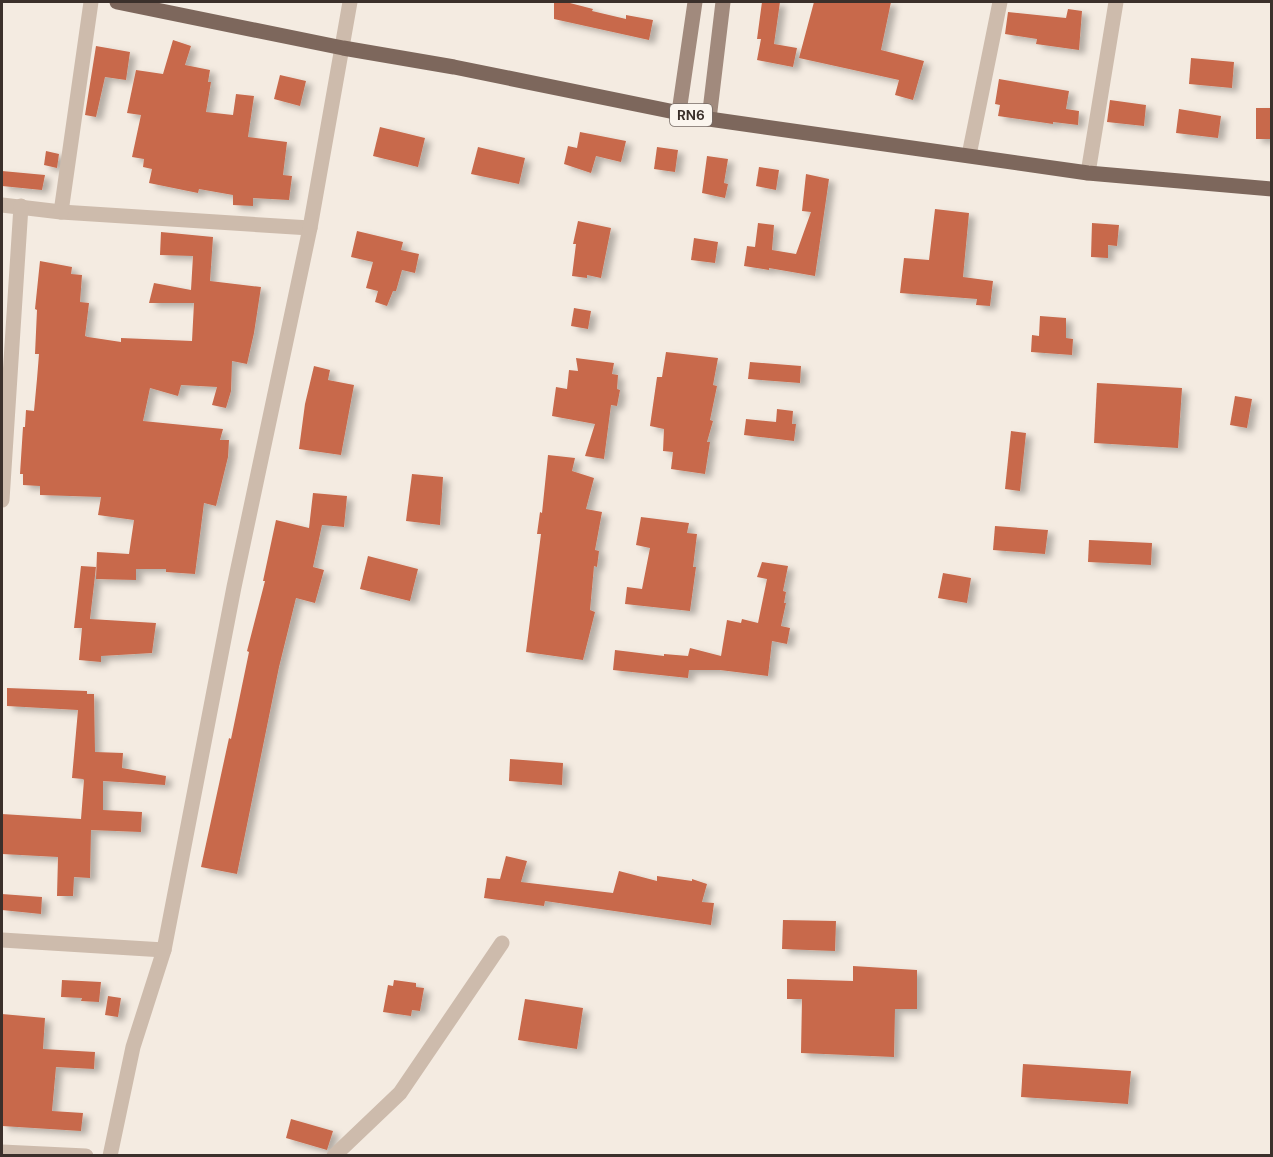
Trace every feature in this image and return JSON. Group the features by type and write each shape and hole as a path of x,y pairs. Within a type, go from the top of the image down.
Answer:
{"main road":[{"name":"RN6","path":"117,2 158,6 343,48 454,67 709,119 1088,172 1272,189"}],"street":[{"path":"61,212 91,2"},
{"path":"110,1155 133,1047 164,950 234,587 310,228 350,2"},
{"path":"679,112 695,2"},
{"path":"709,119 723,2"},
{"path":"969,155 1000,2"},
{"path":"1088,172 1116,2"},
{"path":"2,205 61,212 310,228"},
{"path":"2,500 21,206"},
{"path":"2,940 164,950"},
{"path":"334,1155 400,1093 502,943"},
{"path":"2,1152 86,1155"}],"building":[{"path":"554,2 566,2 626,19 626,15 653,20 649,40 554,19"},
{"path":"762,2 780,2 774,44 797,48 793,67 757,60 761,39 757,39"},
{"path":"814,2 891,2 881,50 924,61 913,100 895,95 899,80 799,58"},
{"path":"1068,9 1082,11 1079,50 1036,44 1037,39 1005,34 1008,12 1066,18"},
{"path":"173,40 191,46 185,65 210,70 208,82 211,82 206,112 233,115 236,94 254,96 248,137 287,142 283,175 292,176 289,200 253,198 253,206 233,205 233,195 199,189 198,193 149,183 152,169 143,167 144,159 132,157 141,115 127,113 136,70 163,74"},
{"path":"96,46 130,52 126,80 105,77 96,117 85,115"},
{"path":"1191,58 1234,62 1232,88 1189,84"},
{"path":"280,75 306,81 300,106 274,99"},
{"path":"999,79 1069,91 1066,109 1079,111 1078,125 1053,122 1053,124 998,116 1000,105 995,104"},
{"path":"1110,100 1146,105 1144,126 1107,122"},
{"path":"1256,108 1272,108 1272,139 1256,139"},
{"path":"1179,109 1221,116 1218,138 1176,133"},
{"path":"380,127 425,138 418,167 373,156"},
{"path":"580,132 626,141 621,162 596,156 591,173 564,164 568,146 577,148"},
{"path":"478,147 525,158 519,184 471,174"},
{"path":"657,147 678,150 675,172 654,169"},
{"path":"46,151 59,154 57,168 44,165"},
{"path":"707,156 728,159 724,183 728,184 725,198 702,193"},
{"path":"759,167 779,170 776,190 756,186"},
{"path":"2,171 45,175 42,190 2,186"},
{"path":"806,174 829,179 815,276 744,266 747,246 755,247 758,223 774,225 772,250 796,254 811,212 802,211"},
{"path":"935,209 969,213 963,277 993,281 990,306 976,305 977,299 900,293 904,258 929,260"},
{"path":"578,221 611,228 601,278 587,275 587,278 572,276 576,244 573,244"},
{"path":"1092,223 1119,225 1117,246 1108,245 1108,258 1091,257"},
{"path":"357,231 403,242 401,250 419,254 415,273 402,270 396,291 393,291 387,306 375,302 378,291 366,288 373,262 351,257"},
{"path":"161,232 213,237 210,281 261,287 254,333 247,364 232,361 231,391 226,408 212,405 217,387 181,385 178,396 150,388 143,421 223,429 220,440 229,440 228,457 216,506 204,503 195,574 166,572 166,569 136,569 136,580 96,579 97,552 129,554 134,520 98,515 101,497 40,495 40,486 23,485 23,474 20,474 26,410 34,411 39,354 35,354 37,310 35,309 40,261 72,267 71,274 82,275 80,302 89,303 85,336 121,342 121,338 192,341 194,303 149,303 154,283 191,290 193,256 160,255"},
{"path":"694,238 718,242 715,263 691,260"},
{"path":"574,308 591,311 588,329 571,326"},
{"path":"1040,316 1066,318 1066,338 1073,339 1072,355 1031,352 1032,335 1039,336"},
{"path":"666,352 718,358 713,385 717,386 710,420 713,421 707,442 710,442 705,474 671,469 673,452 663,451 664,429 650,426 657,377 662,377"},
{"path":"576,358 614,363 612,374 618,375 617,389 620,390 617,406 611,405 604,459 585,456 595,424 552,416 556,387 567,389 569,370 578,371"},
{"path":"750,362 801,366 800,383 748,379"},
{"path":"314,366 330,370 328,380 354,385 341,455 299,449 305,404"},
{"path":"1097,383 1182,388 1178,448 1094,443"},
{"path":"1235,396 1252,399 1247,428 1230,425"},
{"path":"777,409 793,411 792,424 796,424 794,441 744,435 746,419 776,422"},
{"path":"1011,431 1026,433 1020,491 1005,489"},
{"path":"548,455 575,458 572,471 594,478 586,509 602,512 595,550 599,551 597,567 594,566 590,610 595,612 583,660 526,652 541,534 537,534 540,512 542,513"},
{"path":"412,474 443,477 440,525 406,521"},
{"path":"313,493 347,496 344,527 322,525 313,567 324,570 315,603 296,598 279,667 237,874 201,867 229,738 231,739 249,652 247,651 265,581 263,581 276,520 309,528"},
{"path":"641,517 689,523 687,533 697,534 693,567 696,567 690,611 625,604 627,587 642,589 650,548 636,545"},
{"path":"995,526 1048,530 1045,554 993,550"},
{"path":"1089,540 1152,543 1151,565 1088,562"},
{"path":"368,556 418,569 410,601 360,589"},
{"path":"762,562 788,566 783,591 786,592 784,603 786,603 781,626 790,628 787,644 772,641 768,676 720,670 689,670 688,678 613,670 615,650 664,656 664,654 688,656 690,648 721,656 727,620 741,623 742,619 758,623 767,579 757,577"},
{"path":"81,566 96,567 90,619 156,623 152,653 101,656 101,662 79,660 82,628 74,628"},
{"path":"943,573 971,578 967,603 938,598"},
{"path":"7,688 87,691 87,694 94,694 95,752 123,753 122,768 166,776 165,785 103,781 103,810 142,812 141,832 91,830 90,878 74,877 73,896 57,896 58,857 2,854 2,814 81,819 84,780 72,778 78,710 7,706"},
{"path":"510,759 563,763 562,785 509,781"},
{"path":"506,856 527,861 521,882 613,893 619,871 657,881 657,876 692,881 692,879 707,884 702,902 714,903 711,925 545,901 544,906 484,898 487,878 500,879"},
{"path":"2,894 42,897 41,914 2,910"},
{"path":"783,920 836,921 835,951 782,949"},
{"path":"853,966 917,970 917,1009 895,1009 894,1057 801,1053 802,999 787,999 787,979 853,981"},
{"path":"62,980 101,982 99,1002 61,997"},
{"path":"394,980 416,983 416,987 424,988 420,1011 412,1010 411,1016 383,1012 388,985 393,986"},
{"path":"108,996 121,998 118,1017 105,1015"},
{"path":"525,999 583,1008 577,1049 518,1040"},
{"path":"2,1014 45,1018 43,1049 95,1052 94,1069 56,1067 52,1111 83,1113 81,1131 2,1126"},
{"path":"1023,1064 1131,1071 1128,1104 1021,1097"},
{"path":"291,1119 333,1131 327,1150 286,1138"}]}
